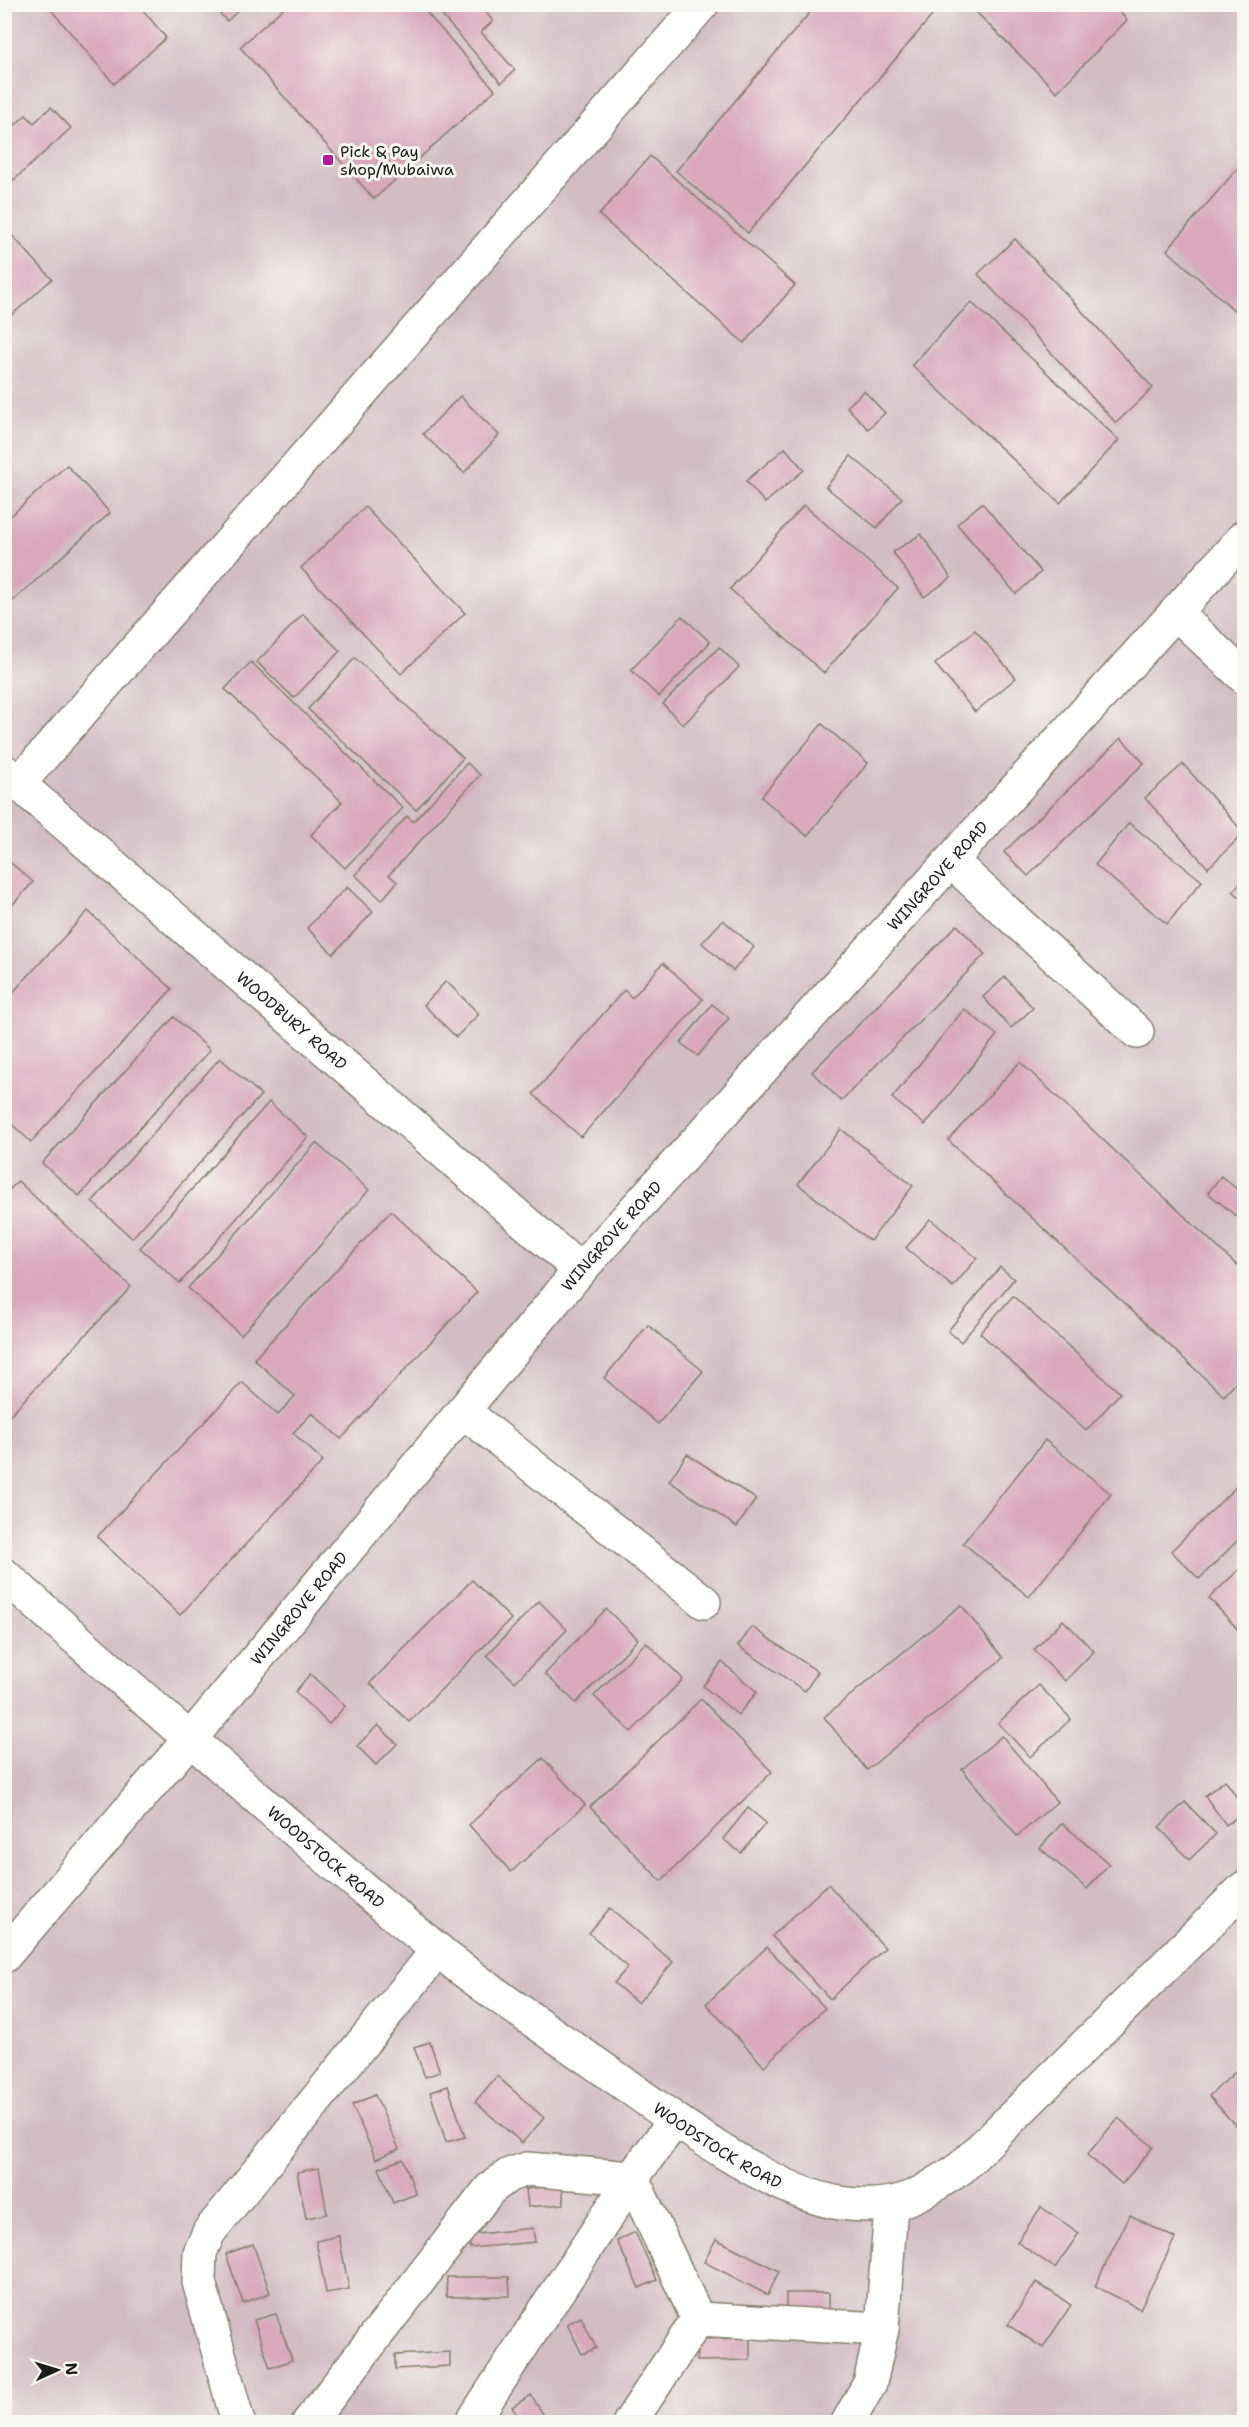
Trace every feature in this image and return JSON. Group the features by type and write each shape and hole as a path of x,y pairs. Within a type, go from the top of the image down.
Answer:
{"street":[{"path":"12,777 702,4"},
{"name":"WINGROVE ROAD","path":"4,1956 190,1739 580,1270 1245,537"},
{"path":"1176,613 1245,677"},
{"name":"WOODBURY ROAD","path":"12,777 580,1270"},
{"path":"951,861 1137,1032"},
{"path":"463,1411 704,1602"},
{"name":"WOODSTOCK ROAD","path":"4,1575 190,1739 438,1950 675,2120 762,2174 798,2190 839,2203 891,2206 924,2192 961,2168 1245,1888"},
{"path":"238,2422 199,2282 200,2253 209,2232 438,1950"},
{"path":"472,2422 632,2178 675,2120"},
{"path":"309,2422 490,2189 509,2175 527,2169 632,2178"},
{"path":"632,2178 698,2319"},
{"path":"848,2422 870,2383 882,2329 891,2206"},
{"path":"698,2319 882,2329"},
{"path":"630,2422 698,2319"}],"shaded area":[{"path":"5,5 1244,5 1244,2414 1238,2422 13,2422 5,2415"}],"building":[{"path":"46,4 138,4 166,38 114,84"},
{"path":"211,4 245,4 227,21"},
{"path":"288,4 419,4 495,90 374,199 240,47"},
{"path":"432,4 479,4 493,21 481,32 515,70 501,83"},
{"path":"817,4 942,4 748,233 676,171"},
{"path":"968,4 1112,4 1127,20 1057,92"},
{"path":"51,107 71,128 14,180 4,170 4,135 26,115 34,123"},
{"path":"650,156 795,285 744,343 599,215"},
{"path":"1244,161 1244,319 1167,250"},
{"path":"9,232 52,279 4,322 4,237"},
{"path":"1015,239 1153,388 1116,423 978,274"},
{"path":"971,302 1119,440 1060,503 912,365"},
{"path":"864,391 885,413 868,429 847,407"},
{"path":"460,396 499,435 464,473 423,434"},
{"path":"785,448 804,470 765,503 746,481"},
{"path":"851,456 902,498 877,528 826,487"},
{"path":"67,465 110,513 4,609 4,522"},
{"path":"982,503 1041,572 1016,594 957,524"},
{"path":"804,505 898,588 824,673 730,589"},
{"path":"365,507 465,613 401,674 301,568"},
{"path":"921,534 951,578 924,597 893,552"},
{"path":"303,614 340,651 294,698 257,662"},
{"path":"682,616 710,642 659,697 631,670"},
{"path":"975,630 1016,678 975,712 935,664"},
{"path":"719,647 739,667 683,725 663,704"},
{"path":"355,658 463,758 416,810 308,709"},
{"path":"251,662 403,808 345,868 311,835 342,802 225,689"},
{"path":"822,724 868,763 807,836 761,797"},
{"path":"1121,738 1144,763 1028,876 1004,852"},
{"path":"467,763 480,775 389,875 397,882 382,900 355,875 407,816 413,822"},
{"path":"1183,764 1244,833 1208,868 1145,798"},
{"path":"1129,823 1202,881 1167,924 1095,865"},
{"path":"4,857 33,882 4,914"},
{"path":"1244,879 1244,902 1233,891"},
{"path":"347,887 373,912 333,954 307,928"},
{"path":"88,911 172,989 31,1142 4,1117 4,1002"},
{"path":"723,920 754,947 733,971 702,943"},
{"path":"957,925 985,954 841,1101 812,1072"},
{"path":"663,963 703,999 581,1137 533,1094 624,990 632,998"},
{"path":"1005,977 1033,1008 1011,1028 983,997"},
{"path":"446,981 479,1014 456,1037 424,1005"},
{"path":"712,1004 729,1018 698,1056 681,1043"},
{"path":"964,1009 997,1035 925,1125 892,1098"},
{"path":"174,1017 210,1050 79,1196 42,1163"},
{"path":"220,1058 261,1095 132,1238 92,1202"},
{"path":"1020,1062 1244,1272 1244,1374 1224,1396 948,1140"},
{"path":"269,1102 308,1137 180,1283 140,1248"},
{"path":"841,1129 913,1186 870,1241 798,1184"},
{"path":"316,1143 369,1190 241,1335 188,1288"},
{"path":"1221,1176 1244,1195 1244,1205 1236,1216 1208,1193"},
{"path":"18,1181 131,1287 4,1421 4,1195"},
{"path":"391,1211 477,1292 341,1439 312,1413 293,1433 323,1461 180,1615 97,1537 242,1382 278,1415 295,1396 254,1359"},
{"path":"930,1219 977,1258 953,1287 906,1248"},
{"path":"1000,1267 1014,1279 961,1342 948,1331"},
{"path":"1013,1296 1120,1393 1086,1431 980,1333"},
{"path":"648,1325 703,1371 658,1424 604,1378"},
{"path":"1045,1440 1111,1494 1029,1597 963,1543"},
{"path":"687,1454 756,1499 737,1527 669,1481"},
{"path":"1237,1486 1244,1494 1244,1534 1199,1579 1171,1551"},
{"path":"1244,1565 1244,1636 1209,1598"},
{"path":"472,1580 511,1619 409,1722 370,1683"},
{"path":"539,1601 567,1630 515,1682 487,1655"},
{"path":"961,1605 1003,1658 867,1770 824,1717"},
{"path":"606,1609 638,1639 576,1703 545,1674"},
{"path":"1063,1620 1094,1651 1065,1681 1034,1650"},
{"path":"752,1627 818,1672 805,1691 738,1646"},
{"path":"646,1642 683,1679 631,1732 594,1696"},
{"path":"722,1662 757,1692 738,1715 703,1686"},
{"path":"310,1674 345,1706 329,1724 295,1692"},
{"path":"1039,1685 1071,1719 1030,1757 998,1723"},
{"path":"701,1699 772,1772 661,1881 590,1807"},
{"path":"378,1725 397,1744 376,1765 357,1746"},
{"path":"1002,1736 1057,1802 1017,1836 962,1769"},
{"path":"543,1758 585,1805 511,1872 469,1825"},
{"path":"1225,1780 1244,1808 1244,1812 1226,1825 1205,1796"},
{"path":"1185,1802 1216,1834 1189,1860 1159,1827"},
{"path":"748,1808 766,1823 741,1853 723,1839"},
{"path":"1062,1823 1109,1864 1087,1889 1040,1848"},
{"path":"828,1884 885,1948 830,1999 772,1936"},
{"path":"610,1908 673,1962 638,2003 614,1983 628,1967 589,1933"},
{"path":"767,1947 825,2008 764,2066 706,2004"},
{"path":"430,2042 440,2072 425,2077 414,2047"},
{"path":"1244,2064 1244,2135 1209,2096"},
{"path":"497,2076 544,2118 522,2143 475,2102"},
{"path":"448,2086 465,2137 446,2142 430,2092"},
{"path":"375,2095 399,2149 376,2159 352,2105"},
{"path":"1118,2118 1153,2147 1122,2184 1087,2155"},
{"path":"403,2159 416,2194 393,2203 379,2168"},
{"path":"319,2168 327,2214 306,2218 297,2172"},
{"path":"562,2185 564,2204 528,2207 526,2189"},
{"path":"1041,2207 1079,2233 1055,2268 1017,2242"},
{"path":"1130,2215 1175,2238 1140,2309 1095,2286"},
{"path":"533,2228 535,2242 470,2248 469,2235"},
{"path":"635,2232 657,2280 639,2288 617,2241"},
{"path":"339,2236 349,2289 326,2293 316,2241"},
{"path":"716,2239 779,2271 768,2295 704,2262"},
{"path":"253,2244 270,2293 243,2303 226,2254"},
{"path":"447,2277 509,2277 510,2296 446,2297"},
{"path":"1036,2282 1071,2305 1043,2348 1008,2325"},
{"path":"786,2293 829,2293 829,2313 786,2313"},
{"path":"276,2314 292,2360 270,2368 254,2320"},
{"path":"581,2317 596,2348 582,2354 567,2324"},
{"path":"750,2338 750,2360 697,2361 696,2339"},
{"path":"450,2352 450,2366 395,2369 395,2355"},
{"path":"531,2395 548,2422 522,2422 512,2407"},
{"path":"645,2419 699,2419 699,2422 645,2422"}],"place":[{"name":"Pick & Pay shop/Mubaiwa","path":"328,160"}]}
